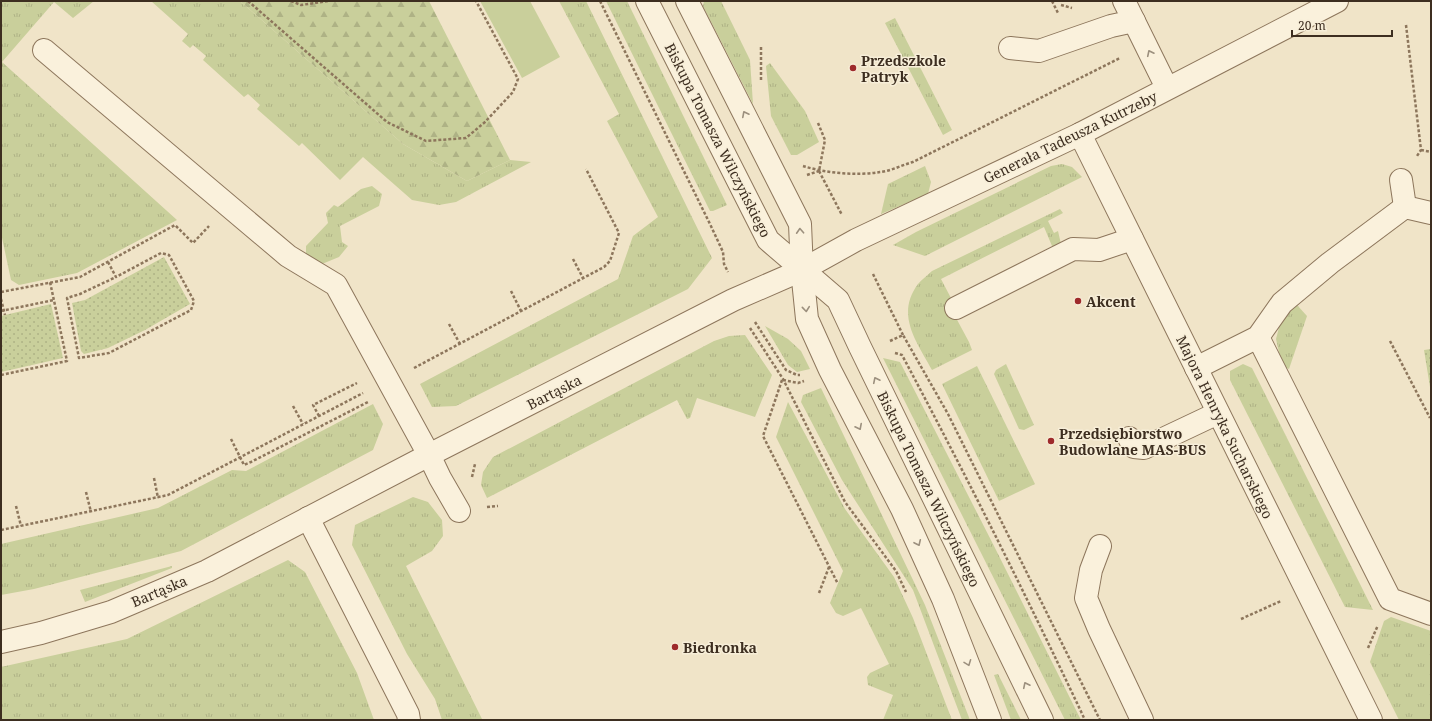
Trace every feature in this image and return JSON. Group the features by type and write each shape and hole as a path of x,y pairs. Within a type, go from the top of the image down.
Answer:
{"street":[{"name":"Biskupa Tomasza Wilczyńskiego","path":"647,1 768,240 838,300 1042,720"},
{"path":"687,1 800,224 802,270 807,319 830,370 902,509 937,585 990,720"},
{"path":"1124,1 1167,88"},
{"name":"Generała Tadeusza Kutrzeby","path":"802,270 856,240 1080,134 1337,1"},
{"path":"1010,48 1039,51 1111,26 1134,21"},
{"path":"44,50 288,256 336,285 430,455 440,478 459,511"},
{"name":"Majora Henryka Sucharskiego","path":"1080,134 1371,720"},
{"path":"1401,180 1405,206"},
{"path":"1405,206 1431,212"},
{"path":"1196,368 1258,337 1282,302 1330,263 1405,206"},
{"path":"956,308 1073,249 1099,250 1132,239"},
{"name":"Bartąska","path":"1,642 41,633 111,612 207,571 733,300 802,270"},
{"path":"1258,337 1390,599 1431,614"},
{"path":"1129,438 1134,447 1144,448 1218,413"},
{"path":"308,518 408,714 409,720"},
{"path":"1100,546 1091,570 1086,598 1142,720"}],"path":[{"path":"248,1 387,122 426,141 466,138 485,122 513,92 518,79 476,1"},
{"path":"291,1 301,5 328,1"},
{"path":"600,1 710,224 723,252 724,264"},
{"path":"1062,5 1075,9"},
{"path":"1406,25 1421,150 1431,152"},
{"path":"761,47 761,85"},
{"path":"800,165 819,171 843,173 881,172 913,162 1122,57"},
{"path":"818,123 826,140 819,171 842,215"},
{"path":"413,369 604,267 610,261 619,233 586,169"},
{"path":"1,292 80,277 175,225 193,243 229,206"},
{"path":"161,253 169,255 194,301 191,310 146,332 109,353 79,358 67,298 80,294 116,277 161,253"},
{"path":"573,259 583,278"},
{"path":"108,262 116,277"},
{"path":"873,274 903,335 948,414 1100,720"},
{"path":"1,375 16,370 67,361 50,282"},
{"path":"511,291 521,311"},
{"path":"1,299 2,311 5,315"},
{"path":"2,311 54,300"},
{"path":"449,324 460,344"},
{"path":"758,326 786,370 796,375 802,374"},
{"path":"750,328 783,380 846,502 896,571 908,597"},
{"path":"889,342 903,335"},
{"path":"1390,341 1430,418"},
{"path":"888,352 902,355 949,444 1035,615 1085,720"},
{"path":"783,380 798,383 810,379"},
{"path":"783,380 763,436 838,584"},
{"path":"319,416 313,405 359,382"},
{"path":"1,530 168,496 365,392"},
{"path":"231,439 244,464 252,462 369,401"},
{"path":"293,406 303,424"},
{"path":"154,478 158,498"},
{"path":"86,492 91,512"},
{"path":"16,506 21,526"},
{"path":"819,594 829,567"},
{"path":"1241,619 1287,599"},
{"path":"1365,654 1390,599"}],"green space":[{"path":"1,1 94,1 73,18 54,2 2,62 177,220 77,273 19,285 11,280 1,233"},
{"path":"151,1 240,1 403,144 467,181 510,160 531,162 456,202 439,205 412,200 363,157 340,180 302,143 299,146 257,109 260,105 248,94 244,97 203,60 206,56 193,45 190,48 182,41 188,34"},
{"path":"240,1 429,1 510,160 467,181 403,144"},
{"path":"480,1 530,1 560,57 522,78"},
{"path":"559,1 586,1 712,258 688,289 456,406 432,407 420,384 618,279 633,236 658,217 607,121 619,114"},
{"path":"606,1 627,1 727,205 710,211"},
{"path":"704,1 721,1 750,60 753,104 703,6"},
{"path":"895,18 952,130 943,135 885,23"},
{"path":"770,63 805,111 819,142 797,155 791,155 771,116 766,66"},
{"path":"1062,164 1072,167 1082,177 925,256 893,245 916,232 1051,166"},
{"path":"925,166 931,182 928,194 881,214 888,184"},
{"path":"372,186 382,194 379,206 340,226 342,242 348,246 339,257 322,264 306,255 306,246 328,223 326,213 334,205 338,207 361,189"},
{"path":"1060,209 1063,213 1048,221 1054,233 1058,231 1061,244 1055,248 1052,246 1044,227 941,279 952,300 955,316 972,350 932,370 915,339 908,317 908,307 911,295 921,280 932,271"},
{"path":"164,257 190,304 145,330 108,348 84,354 81,351 72,303 85,300"},
{"path":"51,304 63,358 1,372 1,316"},
{"path":"1289,305 1297,305 1307,316 1289,369 1282,366 1276,339 1282,316"},
{"path":"765,326 788,339 801,351 810,369 797,372 788,365"},
{"path":"745,335 772,375 755,417 697,398 690,418 687,419 677,400 487,498 481,485 483,472 493,457 714,341 729,336"},
{"path":"1431,349 1431,386 1430,387 1424,350"},
{"path":"883,358 900,362 1081,720 1065,720"},
{"path":"1006,364 1034,425 1024,430 1019,429 994,374 996,370"},
{"path":"1243,364 1252,368 1373,610 1345,607 1230,380 1230,371"},
{"path":"977,366 1035,484 999,501 942,384"},
{"path":"821,388 925,605 970,720 962,720 913,590 842,480 801,402 803,395"},
{"path":"788,402 845,509 894,577 913,618 952,720 883,720 893,695 868,685 867,677 870,673 889,664 861,608 843,616 836,613 830,603 843,571 776,437"},
{"path":"373,404 383,424 373,450 181,551 34,589 1,595 1,544 158,508 232,470 246,471"},
{"path":"413,497 428,502 442,520 443,536 432,551 406,566 482,719 485,720 442,720 435,699 407,654 352,545 355,525"},
{"path":"288,560 305,572 357,673 374,720 1,720 1,667 127,639"},
{"path":"172,566 172,568 85,602 80,590"},
{"path":"1391,617 1431,631 1431,720 1399,720 1370,662 1384,621"},
{"path":"998,674 1021,720 1011,720 994,675"}],"place":[{"name":"Przedszkole Patryk","path":"853,68"},
{"name":"Akcent","path":"1078,301"},
{"name":"Przedsiębiorstwo Budowlane MAS-BUS","path":"1051,441"},
{"name":"Biedronka","path":"675,647"}]}
